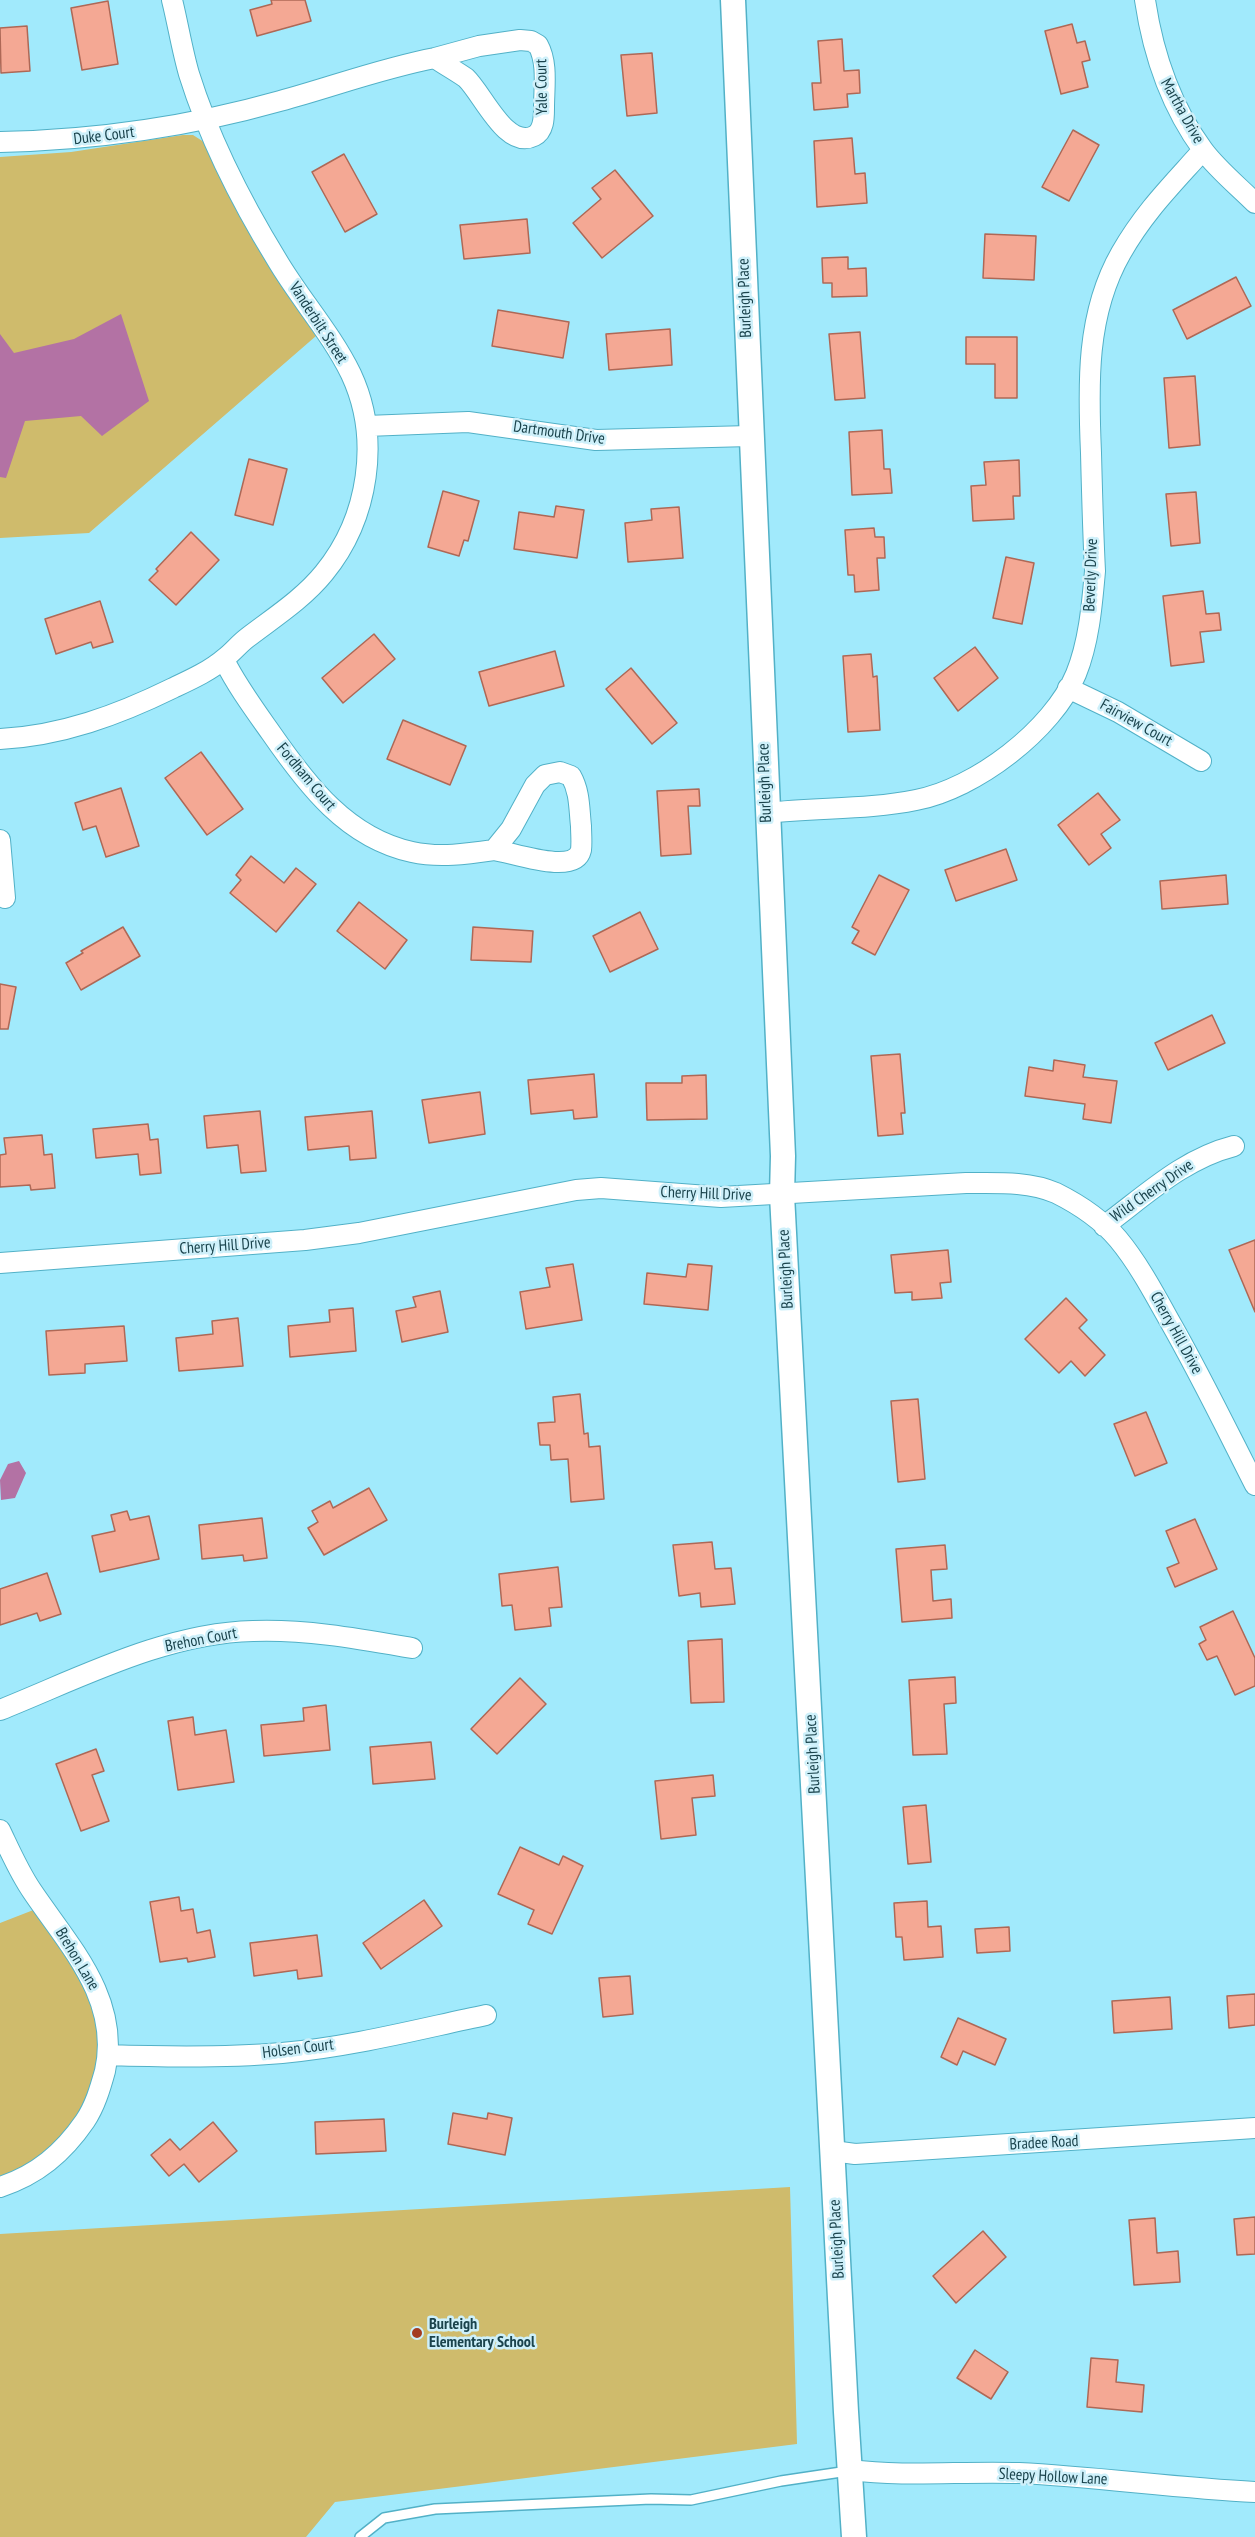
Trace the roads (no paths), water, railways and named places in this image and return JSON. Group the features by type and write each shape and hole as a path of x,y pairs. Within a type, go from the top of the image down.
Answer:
{"street":[{"name":"Vanderbilt Street","path":"0,739 50,733 128,710 192,679 224,660 247,638 274,619 323,574 340,550 352,527 365,479 367,426 351,375 336,348 277,260 237,188 206,120 189,73 172,0"},
{"name":"Burleigh Place","path":"733,0 750,436 783,1156 782,1195 854,2537"},
{"name":"Martha Drive","path":"1145,0 1160,72 1172,98 1203,150 1255,203"},
{"name":"Yale Court","path":"206,120 281,101 397,65 435,58 478,46 531,41 538,45 544,65 542,128 535,136 524,139 514,137 504,129 486,101 466,79 435,58"},
{"name":"Duke Court","path":"0,142 57,141 206,120"},
{"name":"Beverly Drive","path":"767,813 806,808 898,803 935,795 970,782 1000,762 1037,727 1051,713 1068,688 1076,673 1093,597 1095,571 1089,387 1097,315 1110,275 1140,222 1163,192 1203,150"},
{"name":"Dartmouth Drive","path":"367,426 468,422 596,440 750,436"},
{"name":"Fordham Court","path":"224,660 236,684 296,769 337,814 359,830 385,843 411,852 441,855 494,850 552,863 577,857 581,850 579,801 578,789 572,776 560,772 545,775 535,785 511,829 494,850"},
{"name":"Fairview Court","path":"1068,688 1118,712 1201,761"},
{"path":"0,840 5,898"},
{"name":"Wild Cherry Drive","path":"1104,1226 1172,1173 1210,1152 1234,1146"},
{"name":"Cherry Hill Drive","path":"0,1263 305,1240 359,1233 576,1190 601,1188 721,1197 1007,1183 1054,1192 1076,1204 1118,1239 1152,1290 1200,1375 1255,1485"},
{"name":"Brehon Court","path":"0,1710 130,1658 196,1638 250,1631 286,1631 362,1639 412,1648"},
{"name":"Brehon Lane","path":"0,1830 32,1890 78,1954 93,1981 106,2022 108,2055 101,2088 92,2110 75,2136 55,2159 33,2173 0,2187"},
{"name":"Holsen Court","path":"108,2055 207,2058 284,2053 363,2040 486,2015"},
{"name":"Bradee Road","path":"833,2151 855,2154 1255,2128"},
{"name":"Sleepy Hollow Lane","path":"850,2470 891,2475 1048,2475 1255,2492"}],"lane":[{"path":"360,2537 384,2518 435,2509 651,2499 691,2500 850,2470"}],"place":[{"name":"Burleigh Elementary School","path":"417,2333"}]}
